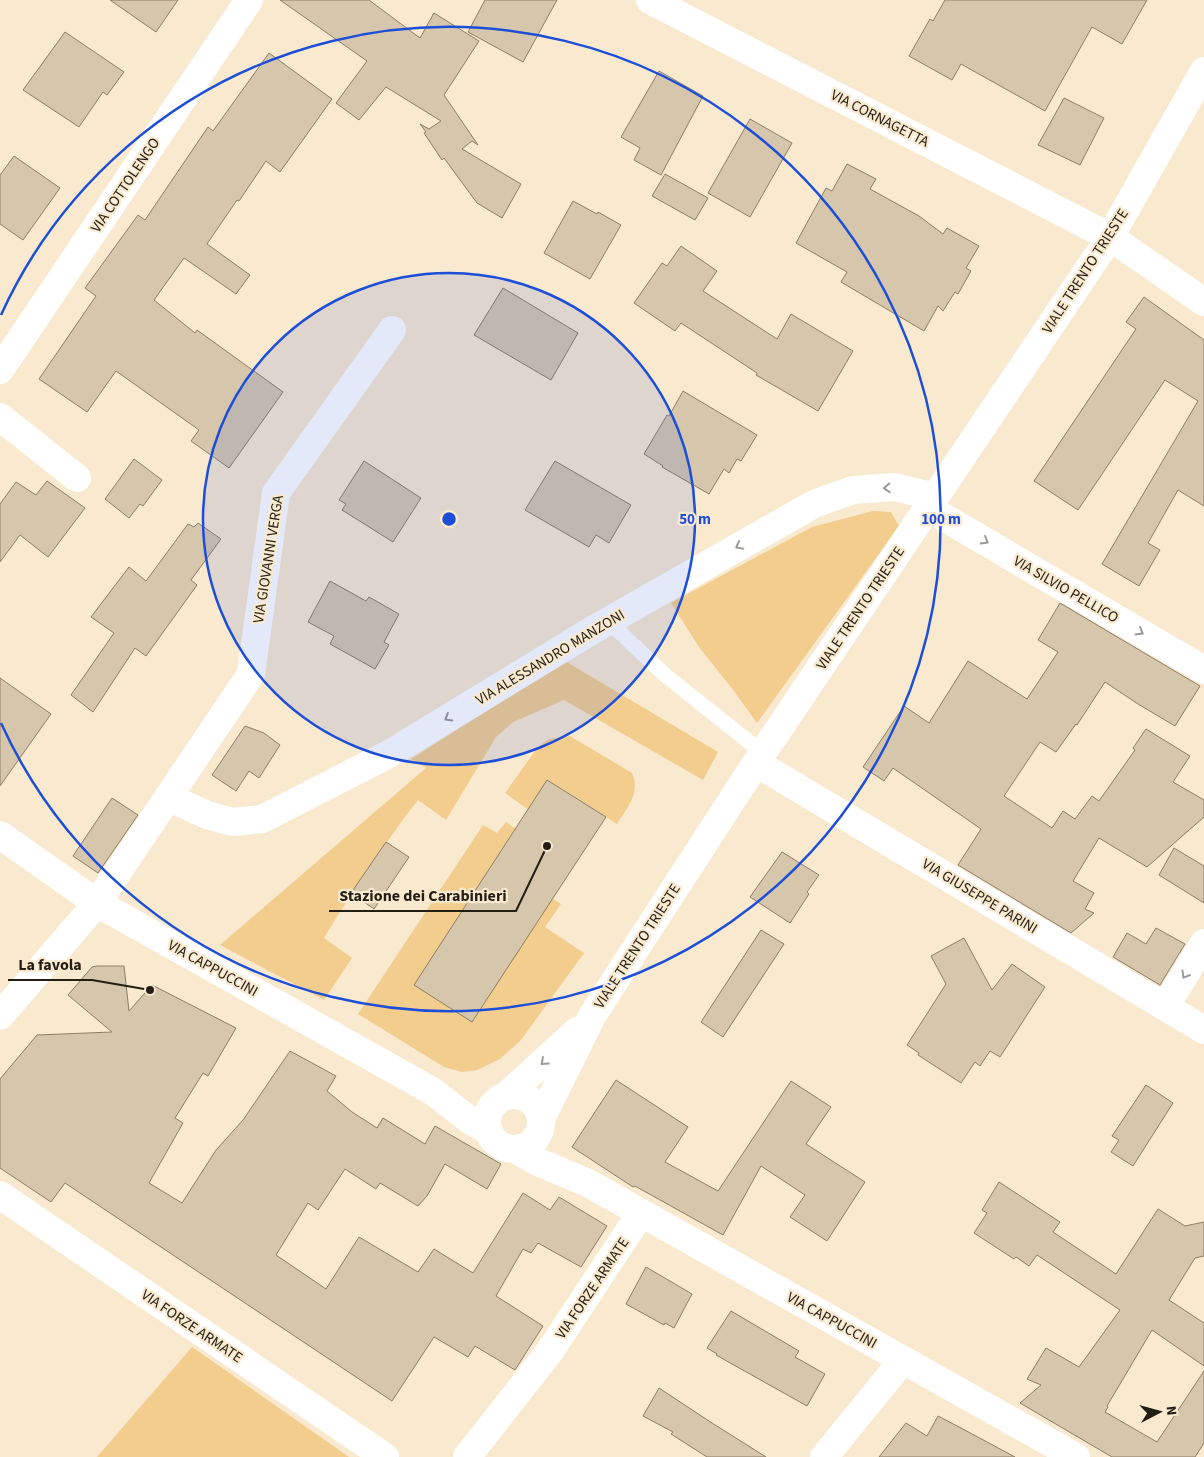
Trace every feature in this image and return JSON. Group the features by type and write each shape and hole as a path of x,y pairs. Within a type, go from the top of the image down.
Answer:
{"street":[{"name":"VIA COTTOLENGO","path":"0,370 249,0"},
{"name":"VIA CORNAGETTA","path":"650,0 1110,236 1204,302"},
{"name":"VIALE TRENTO TRIESTE","path":"541,1121 592,1016 759,758 1110,236 1204,70"},
{"name":"VIA GIOVANNI VERGA","path":"97,903 251,674 276,493 392,330"},
{"path":"0,417 77,478"},
{"name":"VIA ALESSANDRO MANZONI","path":"168,798 207,815 232,822 262,819 391,753 608,621 814,504 853,490 895,487 931,502"},
{"name":"VIA SILVIO PELLICO","path":"931,502 1204,670"},
{"name":"VIA GIUSEPPE PARINI","path":"759,758 1204,1030"},
{"name":"VIA CAPPUCCINI","path":"0,835 97,903 432,1091 470,1121 489,1131"},
{"path":"0,1016 97,903"},
{"path":"1166,1007 1204,943"},
{"name":"VIALE TRENTO TRIESTE","path":"502,1098 592,1016"},
{"name":"VIA CAPPUCCINI","path":"432,1091 480,1100 502,1098"},
{"path":"515,1095 525,1097 532,1102 538,1110 541,1121 536,1138 523,1147 515,1149 499,1144 491,1136 487,1122 488,1113 492,1106 502,1098 515,1095"},
{"name":"VIA CAPPUCCINI","path":"541,1121 550,1142 588,1183"},
{"name":"VIA CAPPUCCINI","path":"515,1149 538,1162 588,1183 1076,1457"},
{"name":"VIA FORZE ARMATE","path":"0,1195 384,1457"},
{"name":"VIA FORZE ARMATE","path":"467,1457 550,1351 642,1214"},
{"path":"824,1457 903,1360"}],"lane":[{"path":"608,621 665,675 759,758"}],"shaded area":[{"path":"873,511 891,512 899,526 757,723 699,647 671,603 812,527"},
{"path":"565,661 718,752 703,780 564,700 513,722 496,737 446,820 418,800 369,868 324,938 352,958 324,1000 220,945 426,768 411,759"},
{"path":"570,736 632,773 635,787 634,794 629,806 617,824 548,780 529,810 505,793 538,747 549,739"},
{"path":"506,822 516,829 495,862 561,904 545,927 584,953 521,1040 500,1059 477,1070 462,1072 444,1067 358,1014 483,825 497,833"},
{"path":"192,1347 349,1457 97,1457"}],"building":[{"path":"110,0 178,0 156,32"},
{"path":"280,0 369,0 420,38 434,13 479,41 444,95 478,145 472,141 462,149 521,184 502,218 477,203 444,158 442,160 420,124 429,129 441,121 386,87 359,120 336,103 367,61"},
{"path":"485,0 557,0 523,62 468,32"},
{"path":"945,0 1147,0 1122,44 1092,27 1045,111 961,64 952,80 909,56 930,19 933,21"},
{"path":"65,32 124,72 107,95 103,92 79,127 23,90"},
{"path":"269,53 332,99 280,172 266,161 207,244 250,275 236,294 184,258 154,300 195,333 197,330 283,392 229,468 191,441 199,430 116,371 87,412 39,379 96,296 85,288 138,215 145,220 208,127 213,131"},
{"path":"659,71 703,96 661,175 634,160 640,148 621,137"},
{"path":"1064,98 1104,118 1080,165 1038,145"},
{"path":"750,119 792,143 750,217 708,193"},
{"path":"14,156 60,188 23,240 0,224 0,175"},
{"path":"847,164 876,179 870,189 919,216 943,234 947,228 979,246 966,268 971,271 958,294 955,292 943,311 938,306 924,331 841,282 847,272 796,243 826,188 832,191"},
{"path":"665,174 708,198 695,220 652,196"},
{"path":"573,201 621,225 590,279 544,253"},
{"path":"681,246 717,271 703,291 777,339 791,314 853,351 818,411 756,375 757,373 681,323 675,331 634,303 662,263 667,266"},
{"path":"503,288 578,333 551,380 474,335"},
{"path":"1144,297 1204,340 1204,506 1178,490 1148,543 1160,550 1139,586 1102,564 1198,401 1165,380 1078,510 1034,481 1136,329 1126,322"},
{"path":"683,391 757,435 741,461 737,459 729,473 724,469 709,494 662,467 644,454"},
{"path":"134,459 162,480 143,506 140,504 129,518 105,499"},
{"path":"364,461 421,498 393,542 342,510 346,504 339,500"},
{"path":"555,461 631,505 609,543 596,535 589,547 525,510"},
{"path":"47,481 85,508 48,557 20,535 0,562 0,504 16,482 36,495"},
{"path":"198,523 221,539 191,580 197,585 146,656 135,648 93,712 71,695 114,633 91,617 129,567 146,581 188,524 194,527"},
{"path":"330,581 366,601 369,597 399,614 384,642 389,645 375,669 330,644 334,636 308,622"},
{"path":"1060,603 1200,686 1175,726 1105,682 1077,725 1056,752 1040,742 1004,796 1052,828 1063,811 1075,819 1092,796 1099,801 1135,750 1133,748 1146,729 1190,756 1173,782 1204,800 1204,817 1147,867 1099,838 1073,881 1094,893 1085,909 1094,913 1071,933 958,865 981,829 893,768 884,781 863,767 904,706 929,723 968,661 1027,699 1058,652 1038,640"},
{"path":"0,678 51,714 0,786"},
{"path":"245,726 264,733 280,745 259,778 249,771 236,791 212,775"},
{"path":"547,780 606,817 472,1022 414,985"},
{"path":"112,798 138,815 98,873 73,856"},
{"path":"386,842 409,857 374,909 351,893"},
{"path":"1174,848 1204,866 1204,903 1159,875"},
{"path":"782,852 819,875 790,923 750,897"},
{"path":"1156,928 1185,944 1160,985 1113,957 1127,933 1146,944"},
{"path":"761,930 784,944 723,1037 701,1022"},
{"path":"964,938 992,990 1012,964 1045,987 1000,1057 990,1051 980,1066 975,1062 961,1083 918,1055 919,1053 907,1045 946,984 931,956"},
{"path":"124,966 129,1011 152,985 236,1028 208,1076 203,1073 175,1118 183,1123 149,1183 182,1203 216,1150 243,1120 290,1051 336,1076 327,1091 352,1112 377,1128 383,1118 425,1144 435,1126 501,1164 487,1189 445,1164 427,1196 418,1206 380,1183 376,1189 345,1169 318,1210 308,1203 276,1255 326,1289 359,1237 418,1272 434,1249 473,1273 523,1193 550,1210 559,1197 607,1226 581,1267 538,1243 531,1253 523,1249 496,1296 543,1326 515,1370 475,1346 468,1357 434,1337 392,1401 65,1183 51,1202 0,1168 0,1079 37,1035 112,1032 68,995 92,967"},
{"path":"616,1080 688,1127 665,1162 718,1191 791,1081 831,1107 806,1144 865,1182 827,1241 790,1217 805,1195 761,1166 723,1235 635,1186 633,1187 572,1147"},
{"path":"1146,1085 1173,1103 1133,1166 1111,1152 1119,1140 1112,1136"},
{"path":"999,1182 1060,1222 1053,1232 1116,1274 1158,1209 1185,1226 1204,1222 1204,1256 1195,1258 1169,1300 1204,1323 1204,1366 1152,1330 1105,1412 1157,1442 1204,1371 1204,1443 1195,1457 1112,1457 1020,1403 1041,1385 1027,1379 1046,1348 1079,1367 1120,1310 1037,1255 1029,1266 1016,1257 1014,1259 974,1233 987,1213 982,1210"},
{"path":"646,1267 692,1294 674,1328 665,1323 664,1325 626,1304"},
{"path":"731,1311 799,1351 795,1357 825,1374 807,1406 716,1355 707,1348"},
{"path":"659,1388 766,1457 707,1457 671,1434 673,1432 643,1416"},
{"path":"938,1416 1015,1457 879,1457 906,1423 927,1436"}],"place":[{"name":"Stazione dei Carabinieri","path":"547,846"},
{"name":"La favola","path":"150,990"}]}
